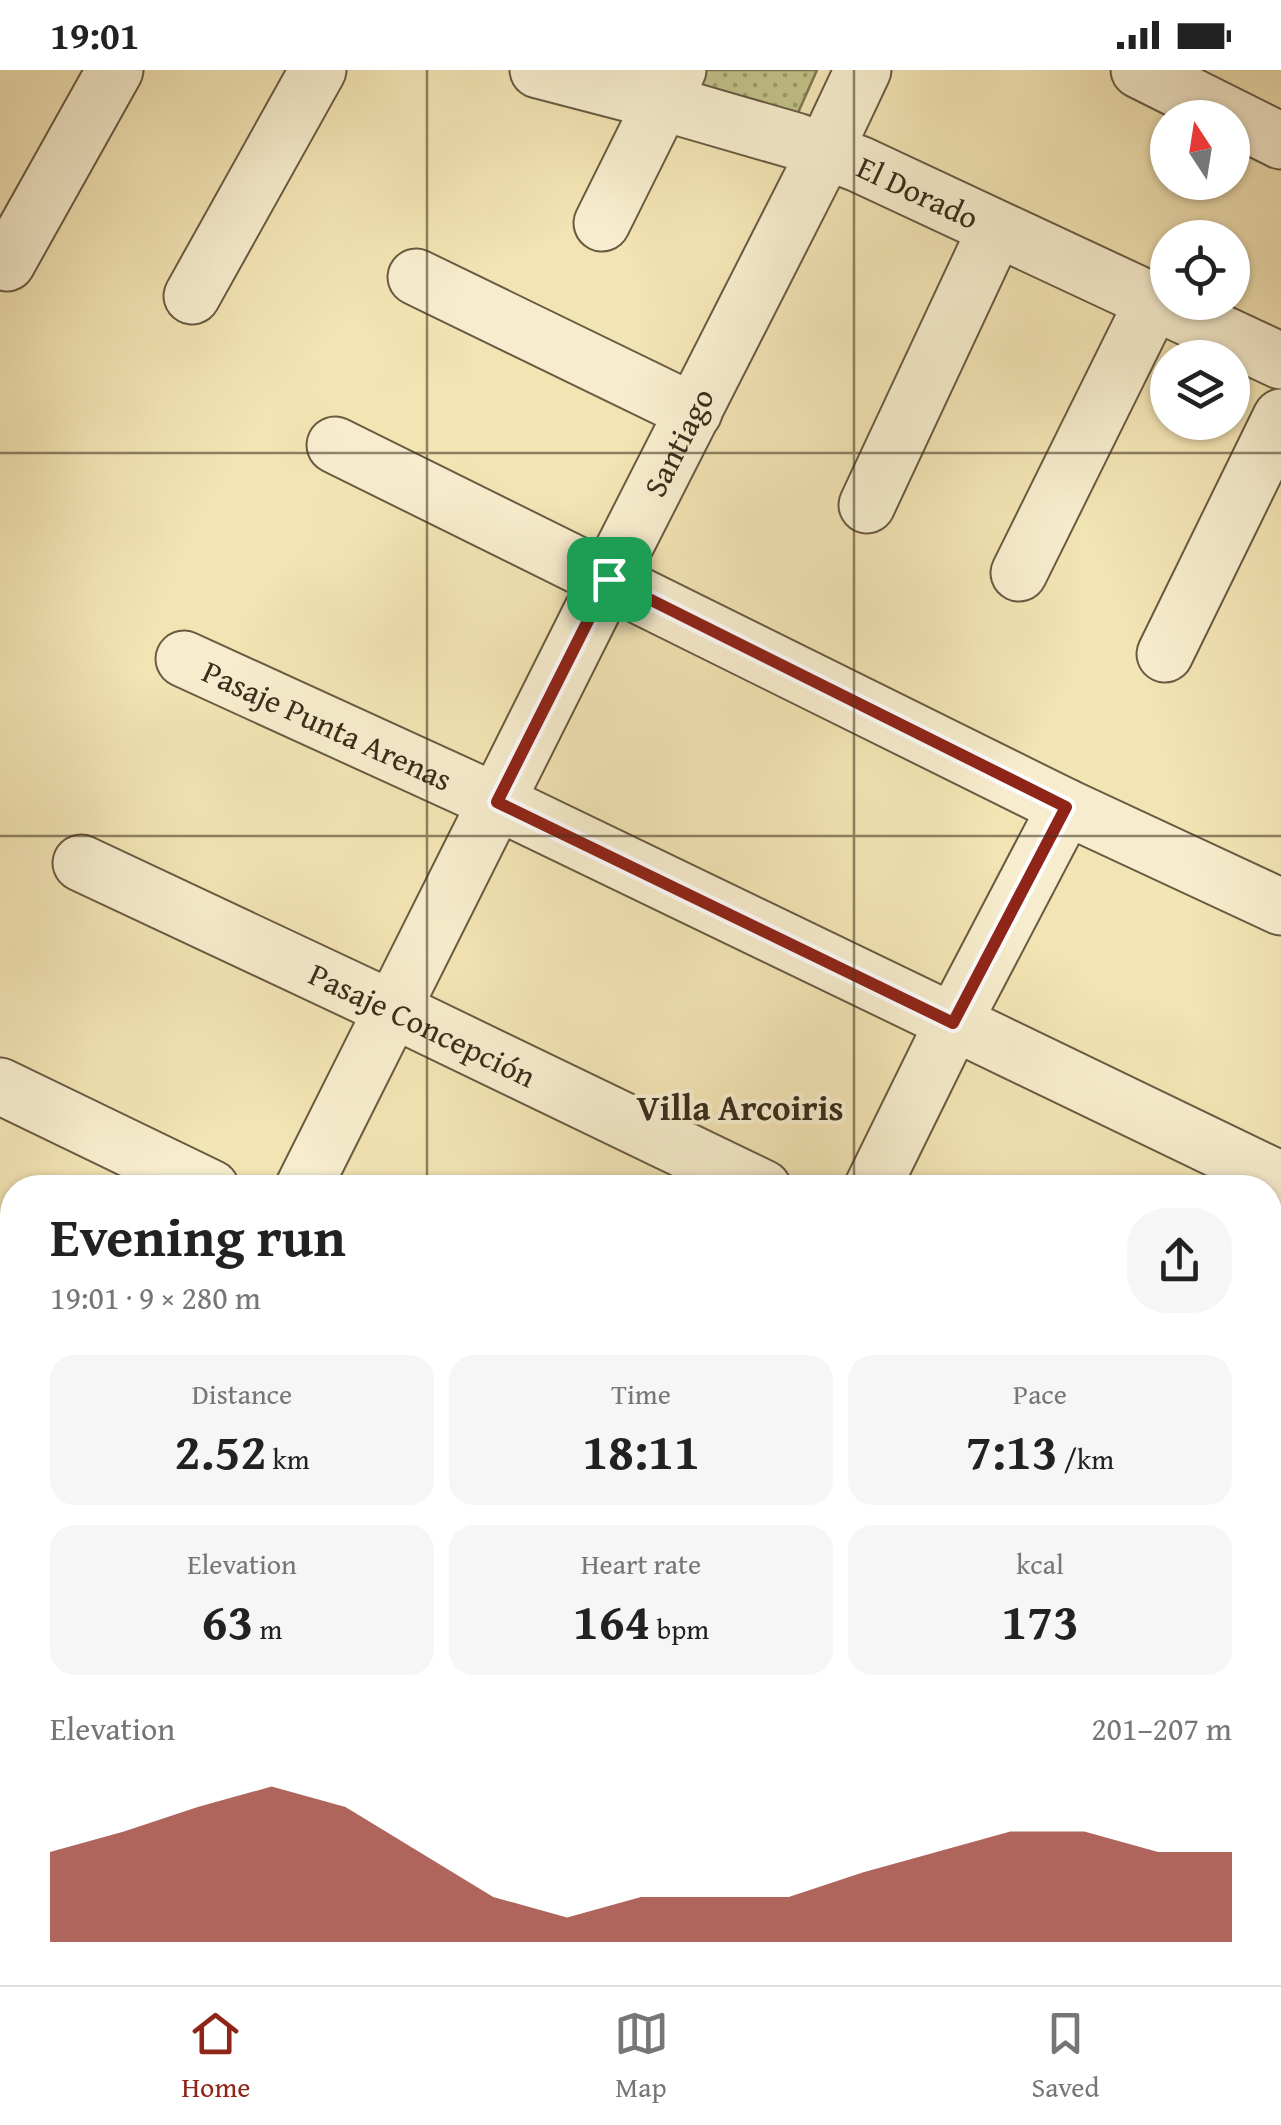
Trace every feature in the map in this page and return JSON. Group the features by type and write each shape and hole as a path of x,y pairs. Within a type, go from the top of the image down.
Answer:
{"street":[{"path":"7,263 115,70"},
{"path":"192,296 318,70"},
{"name":"El Dorado","path":"538,70 669,86 858,164 1150,301"},
{"name":"Santiago","path":"309,1175 863,70"},
{"path":"1139,70 1281,141"},
{"path":"602,223 669,86"},
{"path":"867,506 996,230"},
{"path":"416,276 694,412"},
{"path":"1018,573 1150,308"},
{"name":"El Dorado","path":"1192,320 1281,361"},
{"path":"1165,654 1281,417"},
{"path":"335,444 1066,807 1281,907"},
{"name":"Pasaje Punta Arenas","path":"184,659 497,802 1271,1175"},
{"path":"878,1175 1066,807"},
{"name":"Pasaje Concepción","path":"81,863 736,1175"},
{"path":"0,1086 184,1175"}],"green space":[{"path":"681,70 817,70 797,115 673,85"}],"district":[{"name":"Villa Arcoiris","path":"740,1107"}],"route":[{"path":"609,579 1066,807 953,1023 497,802 609,579"}]}
